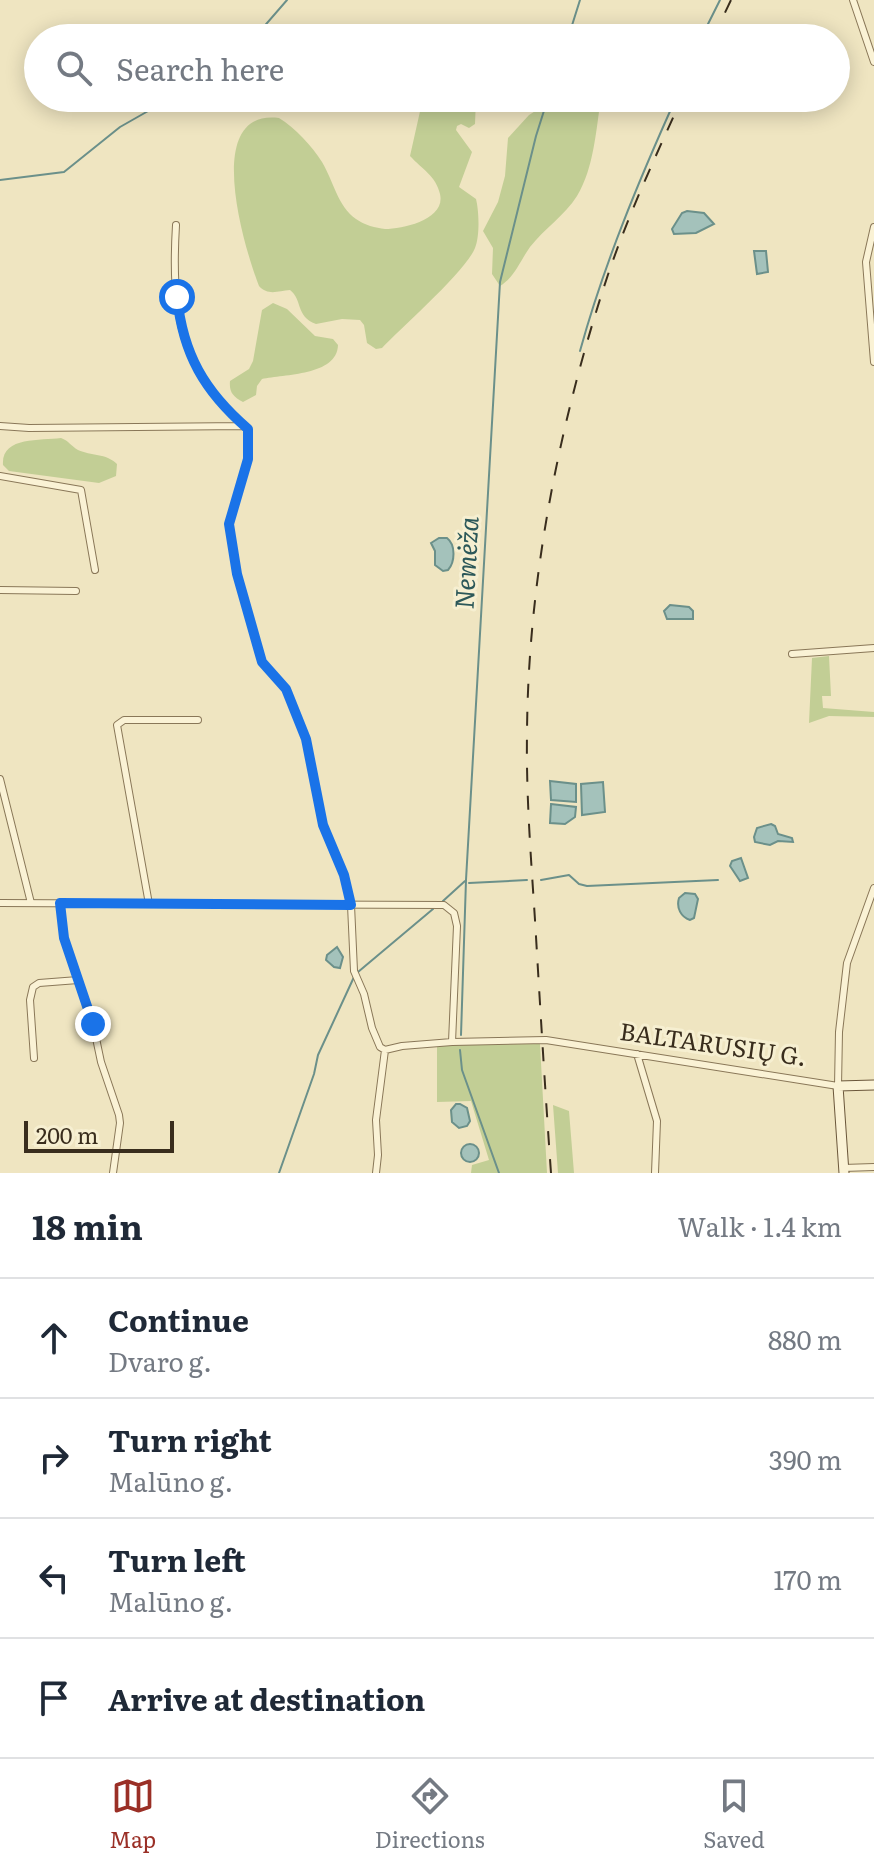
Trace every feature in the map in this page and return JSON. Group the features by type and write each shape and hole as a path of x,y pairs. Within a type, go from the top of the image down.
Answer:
{"main road":[{"name":"BALTARUSIŲ G.","path":"838,1086 874,1085"},
{"path":"838,1086 844,1170"}],"street":[{"path":"853,0 874,62"},
{"path":"176,225 174,255 177,297 189,355 205,382 249,435 248,459 229,524 237,574 262,662 286,689 306,739 323,825 344,875 351,905 353,966 372,1028 380,1047 385,1050 376,1120 376,1173"},
{"path":"874,227 867,256 874,359"},
{"path":"0,426 244,426"},
{"path":"0,476 81,490 95,570"},
{"path":"0,590 76,591"},
{"path":"792,654 874,648"},
{"path":"149,904 117,725 124,720 198,720"},
{"path":"0,779 31,903"},
{"path":"838,1086 839,1032 847,963 874,888"},
{"path":"0,903 444,905 454,913 457,926 452,1042"},
{"path":"60,903 64,938 120,1123 113,1173"},
{"path":"34,1058 30,1000 33,987 39,983 78,980"},
{"name":"BALTARUSIŲ G.","path":"385,1050 452,1042 546,1040 829,1082 838,1086"},
{"path":"637,1054 657,1121 655,1173"},
{"path":"844,1170 874,1167"}],"green space":[{"path":"420,112 475,112 475,124 469,128 461,124 456,130 472,152 459,187 476,199 477,243 469,258 447,284 382,348 376,349 367,343 360,320 342,319 316,324 305,317 290,290 270,292 259,286 245,243 234,185 235,157 241,135 255,121 279,118 297,132 322,162 350,214 370,226 385,229 412,225 437,210 440,194 435,182 410,156"},
{"path":"534,112 599,112 594,148 577,196 530,247 513,274 500,286 492,274 493,248 483,231 498,202 505,176 508,138"},
{"path":"273,303 287,309 315,336 333,339 338,345 335,355 329,363 308,372 262,379 256,395 243,402 232,394 230,381 249,369 262,310"},
{"path":"61,438 78,450 113,460 117,464 116,476 99,483 9,471 3,465 8,449 15,445"},
{"path":"829,656 831,696 822,696 823,708 874,712 874,717 829,716 809,723 812,658"},
{"path":"540,1044 547,1173 471,1173 472,1165 489,1160 471,1101 437,1102 437,1045"},
{"path":"553,1105 569,1111 574,1173 558,1173"}],"water":[{"path":"682,213 704,213 714,224 696,233 674,234 672,229"},
{"path":"754,251 766,251 768,272 757,274"},
{"path":"447,538 453,549 450,567 443,571 435,565 435,551 431,543"},
{"path":"670,605 689,607 693,611 693,619 667,619 664,611"},
{"path":"550,781 576,784 576,802 551,800"},
{"path":"603,782 605,812 582,815 581,784"},
{"path":"551,804 576,807 575,817 565,824 550,823"},
{"path":"771,824 778,834 792,838 793,842 778,841 770,845 755,842 757,828"},
{"path":"741,858 748,878 740,881 730,866 732,861"},
{"path":"685,893 695,894 698,899 694,918 690,920 679,909 679,898"},
{"path":"337,947 343,957 340,968 326,960 327,955"},
{"path":"456,1104 467,1108 470,1121 467,1126 459,1128 452,1122 451,1110"},
{"path":"470,1144 479,1153 470,1162 461,1153"}],"waterway":[{"path":"266,24 287,0"},
{"name":"Nemėža","path":"572,24 580,0"},
{"path":"708,24 720,0"},
{"path":"0,180 64,172 120,127 146,112"},
{"name":"Nemėža","path":"461,1035 466,880 500,282 544,112"},
{"path":"580,351 623,223 670,112"},
{"path":"541,880 569,875 579,884 587,886 718,880"},
{"path":"469,883 527,880"},
{"path":"443,901 465,881"},
{"path":"358,972 433,909"},
{"path":"279,1173 318,1055 354,977"},
{"name":"Nemėža","path":"460,1050 462,1070 499,1173"}],"railway":[{"path":"720,24 731,0"},
{"path":"551,1173 527,780 529,677 539,566 559,455 586,346 610,268 676,112"}],"route":[{"path":"93,1024 64,938 60,903 351,905 344,875 323,825 306,739 286,689 262,662 237,574 229,524 248,459 248,429 196,369 183,338 177,297"}]}
